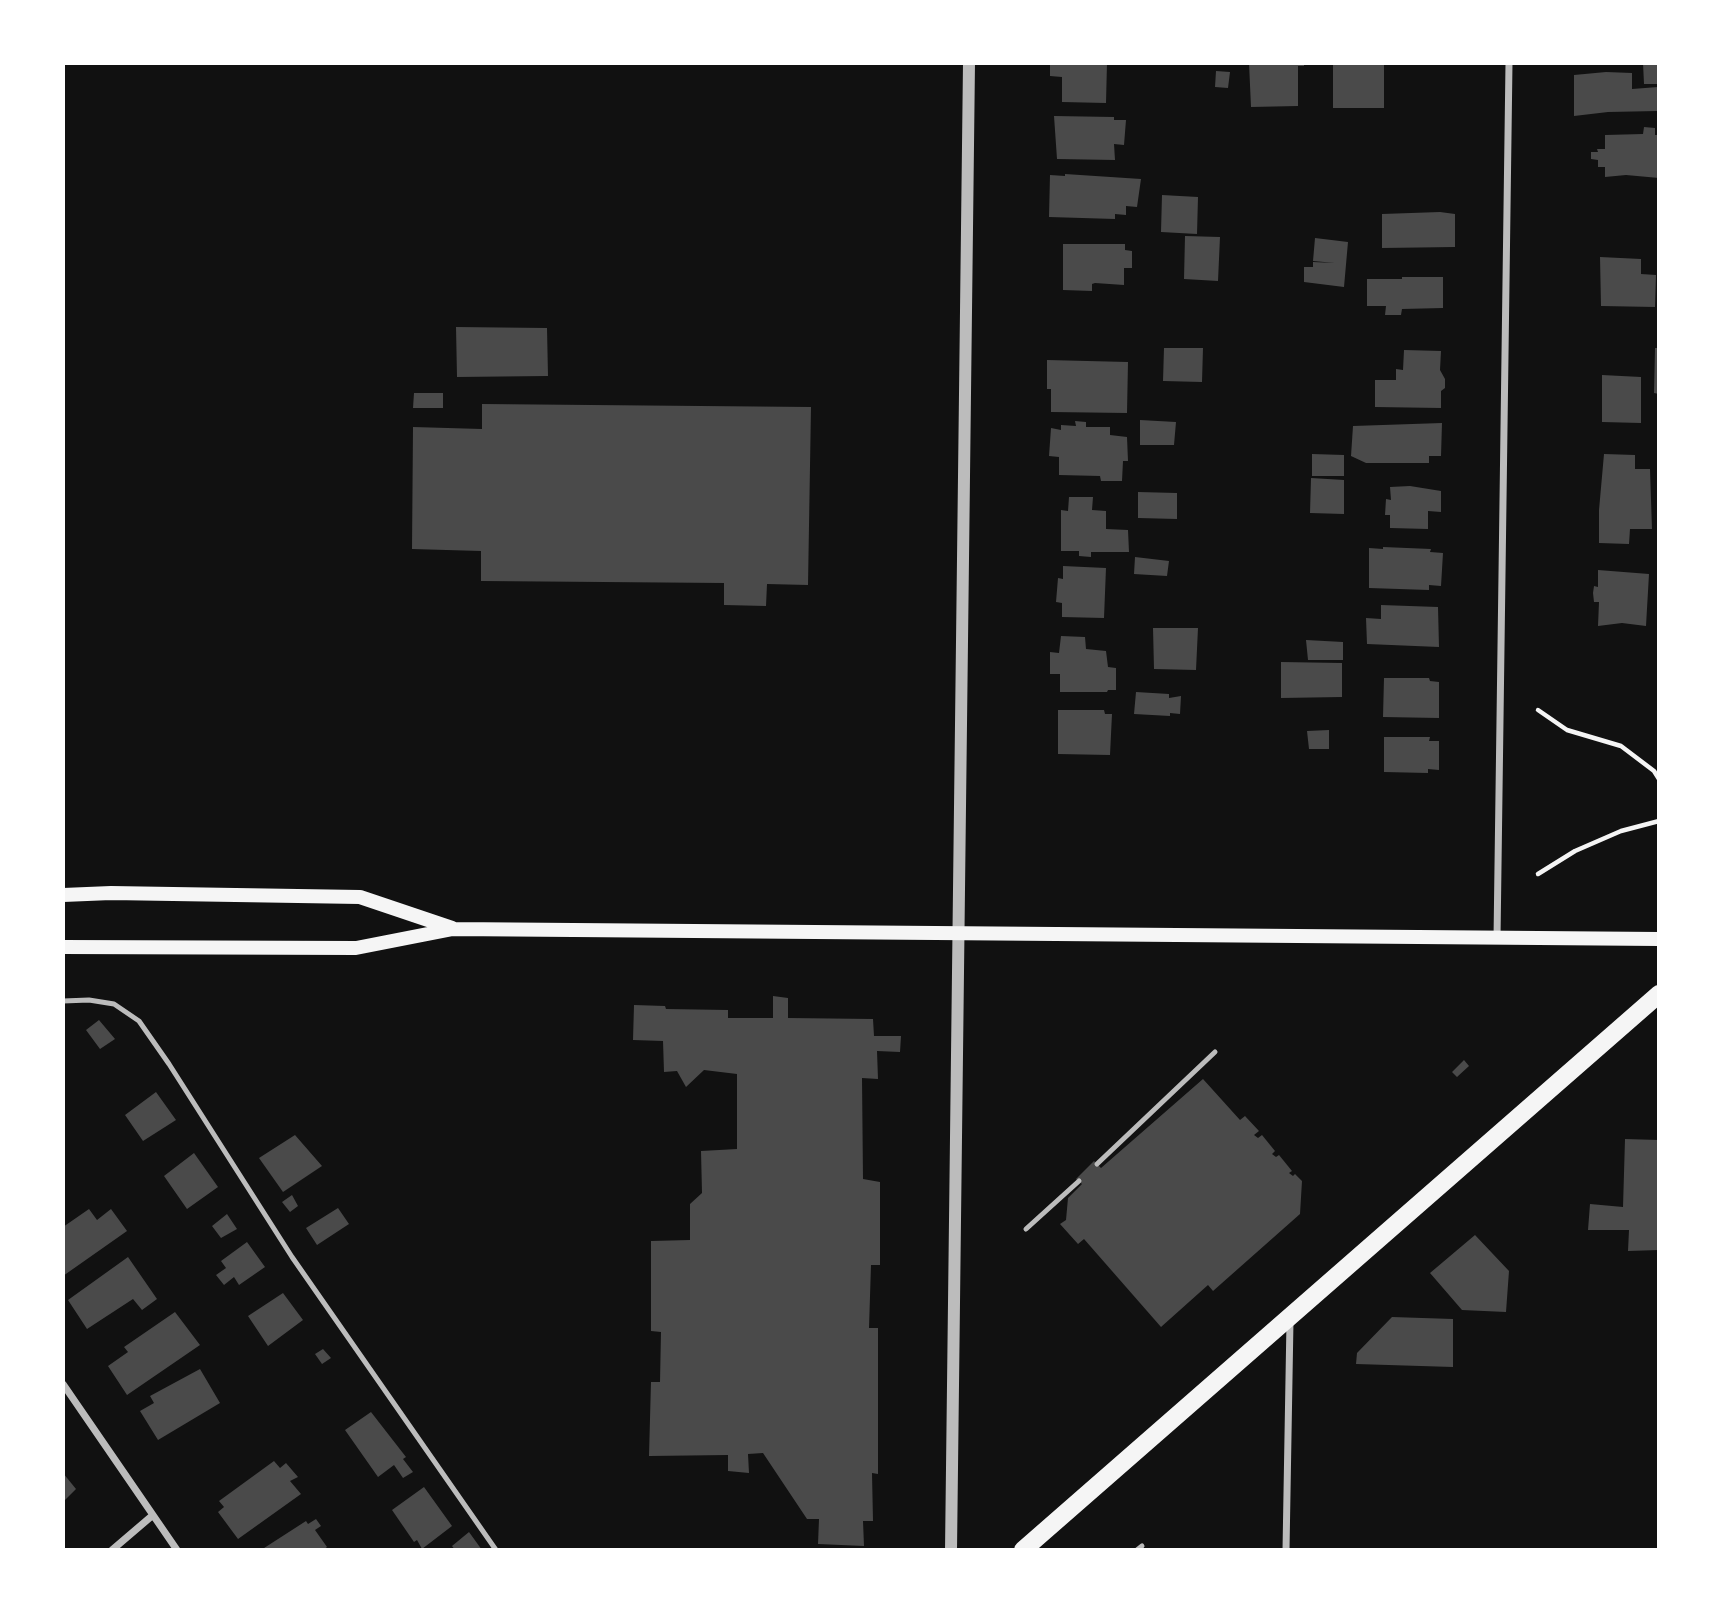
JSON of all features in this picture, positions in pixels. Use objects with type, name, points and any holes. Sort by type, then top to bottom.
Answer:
[{"type":"main road","points":[[63,895],[111,893],[360,897],[453,929]]},
{"type":"main road","points":[[63,947],[356,948],[453,929],[1659,939]]},
{"type":"main road","points":[[1023,1550],[1659,994]]},
{"type":"street","points":[[951,1550],[969,63]]},
{"type":"street","points":[[1497,938],[1509,63]]},
{"type":"street","points":[[1286,1550],[1290,1317]]},
{"type":"street","points":[[63,1384],[177,1550]]},
{"type":"street","points":[[112,1550],[153,1515]]},
{"type":"lane","points":[[63,1001],[89,1000],[114,1004],[139,1021],[292,1257],[496,1550]]},
{"type":"lane","points":[[1097,1164],[1215,1052]]},
{"type":"lane","points":[[1026,1229],[1079,1181]]},
{"type":"path","points":[[1538,710],[1567,730],[1621,746],[1654,771],[1659,779]]},
{"type":"path","points":[[1538,874],[1575,851],[1621,831],[1659,821]]},
{"type":"building","points":[[1050,63],[1107,63],[1106,103],[1062,102],[1062,77],[1050,76]]},
{"type":"building","points":[[1249,63],[1304,63],[1304,66],[1298,66],[1298,106],[1251,107]]},
{"type":"building","points":[[1333,63],[1384,63],[1384,108],[1333,108]]},
{"type":"building","points":[[1643,63],[1659,63],[1659,84],[1644,84]]},
{"type":"building","points":[[1216,71],[1230,72],[1228,88],[1215,87]]},
{"type":"building","points":[[1632,73],[1632,89],[1658,87],[1658,111],[1574,116],[1574,75]]},
{"type":"building","points":[[1054,116],[1114,117],[1114,120],[1126,120],[1124,145],[1114,144],[1115,160],[1057,159]]},
{"type":"building","points":[[1644,127],[1655,128],[1655,135],[1659,135],[1659,178],[1626,175],[1605,177],[1605,167],[1598,167],[1598,160],[1591,159],[1591,152],[1605,149],[1605,135],[1643,134]]},
{"type":"building","points":[[1050,175],[1141,179],[1137,207],[1126,206],[1126,215],[1115,214],[1115,219],[1049,217]]},
{"type":"building","points":[[1162,195],[1198,197],[1197,234],[1161,232]]},
{"type":"building","points":[[1382,214],[1455,214],[1455,247],[1382,248]]},
{"type":"building","points":[[1185,236],[1220,237],[1218,281],[1184,279]]},
{"type":"building","points":[[1315,238],[1348,242],[1344,287],[1304,282],[1304,267],[1313,267],[1313,262],[1335,263],[1313,261]]},
{"type":"building","points":[[1063,244],[1125,244],[1125,250],[1132,251],[1132,268],[1124,268],[1124,285],[1095,283],[1092,284],[1092,291],[1063,290]]},
{"type":"building","points":[[1600,257],[1641,259],[1641,274],[1656,275],[1655,307],[1601,306]]},
{"type":"building","points":[[1443,277],[1443,308],[1402,309],[1401,315],[1385,315],[1386,306],[1367,306],[1367,279]]},
{"type":"building","points":[[456,327],[547,328],[548,376],[457,377]]},
{"type":"building","points":[[1164,348],[1203,348],[1202,382],[1163,381]]},
{"type":"building","points":[[1655,348],[1659,348],[1659,394],[1654,393]]},
{"type":"building","points":[[1404,350],[1441,351],[1440,370],[1445,379],[1445,388],[1441,391],[1441,408],[1375,407],[1375,380],[1396,380],[1396,369],[1403,370]]},
{"type":"building","points":[[1047,360],[1128,362],[1127,413],[1051,412],[1051,389],[1047,389]]},
{"type":"building","points":[[1602,375],[1641,377],[1641,423],[1602,422]]},
{"type":"building","points":[[414,393],[443,393],[443,408],[413,408]]},
{"type":"building","points":[[482,404],[811,407],[808,585],[767,584],[766,606],[724,605],[724,583],[481,581],[481,551],[412,549],[413,427],[482,429]]},
{"type":"building","points":[[1140,420],[1176,422],[1174,445],[1140,445]]},
{"type":"building","points":[[1075,421],[1086,422],[1086,427],[1110,427],[1110,435],[1127,437],[1128,461],[1123,461],[1122,481],[1101,481],[1100,476],[1059,475],[1059,457],[1049,456],[1051,428],[1061,430],[1061,425],[1076,426]]},
{"type":"building","points":[[1442,423],[1441,456],[1429,456],[1429,463],[1366,463],[1351,456],[1353,426]]},
{"type":"building","points":[[1312,454],[1344,455],[1344,476],[1312,476]]},
{"type":"building","points":[[1604,454],[1635,455],[1635,469],[1650,469],[1652,529],[1630,529],[1629,544],[1599,543]]},
{"type":"building","points":[[1311,478],[1344,480],[1344,514],[1310,513]]},
{"type":"building","points":[[1410,486],[1441,491],[1441,512],[1428,511],[1428,529],[1390,528],[1390,515],[1385,515],[1386,499],[1391,500],[1390,487]]},
{"type":"building","points":[[1138,492],[1177,493],[1177,519],[1138,518]]},
{"type":"building","points":[[1069,497],[1093,497],[1092,510],[1106,511],[1106,529],[1128,530],[1129,552],[1091,552],[1091,557],[1079,556],[1079,551],[1061,551],[1061,510],[1068,511]]},
{"type":"building","points":[[1369,548],[1431,549],[1430,552],[1443,553],[1441,586],[1429,585],[1429,590],[1369,588]]},
{"type":"building","points":[[1135,557],[1169,561],[1167,576],[1134,574]]},
{"type":"building","points":[[1063,566],[1106,568],[1104,618],[1062,617],[1062,603],[1056,602],[1058,578],[1063,579]]},
{"type":"building","points":[[1598,570],[1649,574],[1646,626],[1622,623],[1598,626],[1599,602],[1594,602],[1593,593],[1594,586],[1598,587]]},
{"type":"building","points":[[1381,605],[1438,607],[1439,647],[1367,644],[1366,618],[1381,619]]},
{"type":"building","points":[[1153,628],[1198,628],[1196,670],[1154,669]]},
{"type":"building","points":[[1061,636],[1085,637],[1086,649],[1106,651],[1108,667],[1116,668],[1116,690],[1060,692],[1060,674],[1050,674],[1050,652],[1059,653]]},
{"type":"building","points":[[1306,640],[1343,642],[1343,660],[1308,660]]},
{"type":"building","points":[[1281,662],[1342,663],[1342,697],[1281,698]]},
{"type":"building","points":[[1384,678],[1429,678],[1430,681],[1439,682],[1439,718],[1383,717]]},
{"type":"building","points":[[1136,692],[1169,694],[1169,698],[1181,696],[1180,714],[1134,714]]},
{"type":"building","points":[[1058,710],[1104,710],[1105,714],[1112,714],[1110,755],[1058,754]]},
{"type":"building","points":[[1329,730],[1329,749],[1309,749],[1307,731]]},
{"type":"building","points":[[1384,737],[1430,737],[1429,741],[1439,741],[1439,770],[1428,769],[1428,773],[1384,772]]},
{"type":"building","points":[[773,996],[788,998],[788,1018],[873,1019],[874,1036],[901,1036],[900,1052],[877,1051],[878,1079],[862,1078],[863,1179],[880,1182],[880,1265],[871,1265],[869,1328],[878,1328],[878,1474],[872,1473],[873,1521],[863,1521],[864,1546],[818,1544],[819,1519],[807,1519],[763,1453],[748,1454],[749,1473],[728,1471],[728,1455],[649,1456],[651,1382],[660,1382],[661,1332],[651,1331],[651,1241],[690,1240],[690,1204],[702,1193],[701,1151],[737,1149],[737,1074],[704,1070],[686,1087],[677,1071],[664,1072],[663,1041],[633,1040],[634,1005],[665,1006],[666,1009],[728,1010],[728,1018],[773,1018]]},
{"type":"building","points":[[99,1020],[115,1039],[100,1049],[86,1030]]},
{"type":"building","points":[[1464,1060],[1469,1066],[1457,1077],[1452,1072]]},
{"type":"building","points":[[1203,1079],[1240,1120],[1245,1116],[1259,1131],[1254,1135],[1258,1138],[1262,1135],[1275,1151],[1272,1154],[1276,1157],[1279,1155],[1292,1171],[1289,1173],[1293,1176],[1295,1174],[1302,1181],[1300,1214],[1213,1291],[1208,1285],[1161,1327],[1084,1239],[1078,1244],[1060,1224],[1066,1220],[1068,1198],[1082,1184],[1076,1179],[1094,1161],[1101,1168]]},
{"type":"building","points":[[156,1092],[176,1120],[143,1141],[125,1115]]},
{"type":"building","points":[[295,1135],[322,1166],[283,1192],[259,1158]]},
{"type":"building","points":[[1625,1139],[1659,1140],[1659,1250],[1628,1251],[1629,1230],[1588,1230],[1590,1204],[1623,1207]]},
{"type":"building","points":[[194,1153],[218,1187],[187,1209],[164,1176]]},
{"type":"building","points":[[292,1195],[298,1206],[290,1212],[282,1202]]},
{"type":"building","points":[[338,1208],[349,1224],[317,1245],[306,1228]]},
{"type":"building","points":[[89,1209],[97,1220],[111,1209],[127,1231],[63,1276],[63,1227]]},
{"type":"building","points":[[227,1214],[237,1229],[221,1238],[212,1226]]},
{"type":"building","points":[[1475,1235],[1509,1271],[1506,1312],[1462,1310],[1430,1273]]},
{"type":"building","points":[[247,1242],[265,1267],[239,1285],[234,1277],[224,1285],[216,1275],[226,1268],[221,1261]]},
{"type":"building","points":[[128,1257],[157,1299],[142,1310],[133,1299],[87,1329],[68,1300]]},
{"type":"building","points":[[283,1293],[303,1320],[268,1346],[248,1316]]},
{"type":"building","points":[[175,1312],[200,1345],[127,1395],[108,1366],[128,1352],[124,1347]]},
{"type":"building","points":[[1392,1317],[1453,1319],[1453,1367],[1356,1364],[1357,1353]]},
{"type":"building","points":[[323,1349],[331,1358],[322,1364],[315,1354]]},
{"type":"building","points":[[200,1369],[220,1403],[158,1440],[140,1411],[154,1403],[150,1396]]},
{"type":"building","points":[[371,1412],[406,1457],[403,1459],[413,1472],[403,1478],[394,1465],[378,1477],[345,1430]]},
{"type":"building","points":[[274,1461],[280,1468],[286,1463],[298,1477],[290,1481],[301,1494],[238,1539],[218,1512],[224,1507],[219,1501]]},
{"type":"building","points":[[63,1473],[76,1489],[63,1502]]},
{"type":"building","points":[[424,1487],[452,1526],[422,1549],[392,1510]]},
{"type":"building","points":[[316,1519],[321,1526],[315,1530],[327,1547],[323,1550],[261,1550],[306,1521],[308,1524]]},
{"type":"building","points":[[469,1532],[482,1550],[455,1550],[452,1546]]}]
